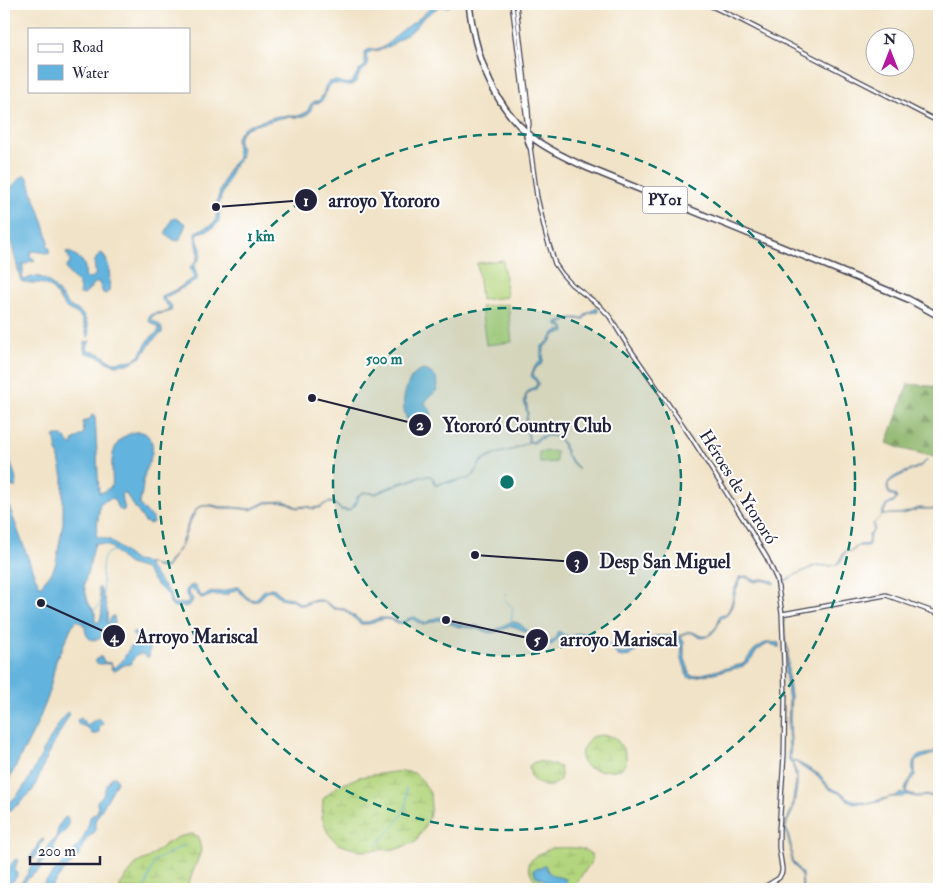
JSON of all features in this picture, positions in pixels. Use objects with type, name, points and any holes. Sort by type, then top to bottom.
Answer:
[{"type":"highway","name":"PY01","points":[[469,4],[479,57],[485,72],[504,106],[514,119],[538,141],[563,157],[588,168],[908,299],[939,316]]},
{"type":"highway","points":[[527,130],[530,148]]},
{"type":"highway","points":[[530,148],[533,143],[538,141]]},
{"type":"main road","points":[[514,4],[528,123],[527,130]]},
{"type":"main road","points":[[707,4],[939,122]]},
{"type":"main road","name":"Héroes de Ytororó","points":[[532,137],[530,148],[541,215],[556,264],[571,284],[600,306],[610,317],[691,437],[766,558],[777,580],[782,614],[785,724],[779,830],[782,872],[779,878],[761,889]]},
{"type":"main road","points":[[782,614],[886,595],[939,614]]},
{"type":"green space","points":[[503,260],[507,297],[481,300],[477,263]]},
{"type":"green space","points":[[508,304],[512,342],[486,345],[481,307]]},
{"type":"green space","points":[[908,384],[939,387],[939,458],[902,449],[887,443]]},
{"type":"green space","points":[[556,451],[556,462],[540,463],[539,452]]},
{"type":"green space","points":[[601,735],[614,737],[623,748],[626,758],[621,769],[608,771],[594,769],[584,764],[581,758],[585,745],[591,737]]},
{"type":"green space","points":[[534,762],[543,762],[560,767],[560,780],[552,786],[545,786],[535,782],[531,777],[529,766]]},
{"type":"green space","points":[[401,771],[414,773],[422,780],[430,793],[431,807],[429,818],[416,842],[397,849],[360,851],[338,844],[328,833],[322,817],[323,799],[336,787],[359,777]]},
{"type":"green space","points":[[192,834],[197,836],[201,851],[185,889],[120,889],[120,885],[137,863],[148,858],[178,837]]},
{"type":"green space","points":[[552,848],[578,848],[592,855],[592,861],[570,889],[548,889],[537,882],[532,876],[528,863],[539,854]]},
{"type":"water","points":[[434,4],[453,4],[448,7],[440,6],[423,18],[415,28],[390,46],[381,50],[371,51],[366,56],[368,66],[353,84],[347,86],[330,85],[322,100],[313,104],[311,110],[305,116],[279,118],[250,127],[242,132],[239,140],[241,156],[232,168],[219,203],[218,222],[210,229],[199,232],[198,235],[201,252],[200,258],[194,266],[197,280],[164,298],[172,306],[171,311],[151,317],[161,327],[162,333],[153,340],[141,357],[128,364],[115,365],[98,356],[86,353],[84,349],[85,342],[90,341],[87,350],[101,354],[110,361],[132,360],[139,356],[150,338],[158,332],[159,328],[149,321],[149,316],[169,310],[169,307],[162,300],[162,296],[194,278],[190,267],[198,258],[195,233],[211,225],[216,219],[216,205],[228,171],[238,158],[236,138],[243,128],[278,116],[298,116],[307,112],[314,101],[322,97],[327,84],[333,81],[352,82],[359,70],[365,66],[364,54],[366,51],[380,49],[385,46]]},
{"type":"water","points":[[23,176],[28,178],[43,221],[49,242],[47,244],[50,249],[49,254],[31,251],[30,256],[35,260],[34,262],[30,261],[27,264],[23,264],[22,278],[25,280],[38,277],[49,282],[68,304],[84,316],[89,336],[87,337],[81,318],[78,314],[65,307],[51,288],[41,284],[21,281],[4,222],[4,197]]},
{"type":"water","points":[[176,218],[186,224],[179,241],[165,234],[172,219]]},
{"type":"water","points":[[67,251],[81,260],[85,266],[85,275],[89,279],[95,275],[94,264],[96,259],[100,253],[103,254],[106,258],[110,282],[109,291],[106,294],[103,293],[97,282],[85,294],[80,294],[79,285],[66,268],[70,263]]},
{"type":"water","points":[[597,308],[598,312],[589,313],[583,320],[572,319],[560,324],[564,327],[565,332],[556,334],[544,347],[543,363],[536,368],[533,374],[538,385],[526,397],[528,414],[525,427],[529,434],[529,441],[533,442],[539,437],[548,434],[557,437],[564,443],[567,455],[579,469],[568,458],[562,443],[556,437],[548,436],[534,443],[528,442],[528,436],[524,427],[527,414],[524,400],[527,392],[536,386],[537,383],[531,376],[535,366],[541,361],[542,346],[549,341],[555,332],[564,330],[562,327],[557,326],[557,323],[571,318],[583,318],[587,313]]},
{"type":"water","points":[[423,370],[430,372],[435,377],[438,387],[425,403],[432,416],[431,419],[424,426],[417,427],[410,423],[405,415],[404,399],[410,380],[414,375]]},
{"type":"water","points":[[92,415],[95,415],[99,493],[112,486],[113,453],[118,443],[126,435],[134,432],[144,433],[150,438],[152,453],[144,476],[140,504],[153,518],[153,522],[150,524],[145,522],[125,493],[123,493],[121,495],[125,509],[122,511],[117,507],[112,498],[100,503],[96,536],[110,540],[135,561],[150,563],[156,566],[165,567],[180,547],[188,523],[198,507],[202,506],[212,505],[251,509],[265,502],[285,501],[297,507],[306,506],[313,508],[330,502],[334,503],[341,509],[349,510],[354,505],[358,496],[363,492],[375,493],[419,476],[429,476],[420,477],[376,494],[361,494],[356,505],[348,511],[341,510],[330,503],[314,509],[306,507],[297,508],[282,502],[266,503],[251,510],[203,506],[198,508],[195,513],[181,547],[167,567],[164,568],[156,567],[151,564],[147,565],[172,596],[171,602],[173,604],[188,603],[186,591],[193,585],[202,596],[238,587],[247,597],[254,600],[263,591],[271,588],[275,589],[283,597],[293,598],[300,604],[312,600],[321,600],[335,608],[345,609],[362,622],[387,618],[403,622],[415,617],[425,623],[440,617],[462,625],[477,626],[492,631],[513,622],[518,623],[540,642],[552,641],[559,631],[568,636],[582,633],[605,640],[616,652],[622,654],[630,652],[654,636],[678,636],[687,632],[693,632],[701,636],[708,636],[701,638],[691,633],[686,633],[680,636],[684,642],[684,656],[689,674],[693,676],[743,664],[754,650],[769,642],[779,643],[779,648],[768,644],[756,651],[753,657],[742,667],[691,678],[686,674],[681,657],[682,646],[679,639],[676,638],[652,639],[630,656],[622,657],[618,656],[606,643],[584,636],[568,638],[560,635],[551,645],[542,645],[524,631],[512,626],[490,633],[475,628],[459,627],[438,620],[423,625],[412,619],[401,624],[385,619],[361,624],[344,610],[334,609],[324,602],[319,601],[299,605],[292,600],[282,599],[271,590],[261,598],[251,601],[237,589],[226,595],[212,595],[202,599],[192,589],[188,592],[193,599],[191,604],[185,607],[175,607],[170,603],[168,595],[155,583],[145,569],[129,564],[107,545],[95,543],[84,585],[88,602],[95,613],[95,622],[99,622],[102,609],[99,587],[106,605],[107,623],[114,616],[115,623],[107,633],[96,640],[92,640],[87,636],[85,626],[77,620],[72,626],[56,661],[48,697],[36,727],[4,789],[4,493],[40,586],[52,572],[56,563],[63,523],[63,477],[54,436],[63,436],[72,446],[74,440],[84,432],[83,422],[90,419]]},
{"type":"water","points":[[4,428],[16,479],[16,487],[4,486],[4,482],[9,478],[9,471],[4,462]]},
{"type":"water","points":[[528,442],[515,449],[497,454],[481,462],[472,477],[481,461],[491,455],[514,449]]},
{"type":"water","points":[[927,459],[924,464],[890,482],[888,486],[890,493],[896,495],[897,498],[894,503],[886,509],[883,515],[886,515],[881,516],[885,506],[896,499],[889,494],[887,487],[889,481],[900,474],[916,468]]},
{"type":"water","points":[[919,508],[939,509],[919,509],[904,514],[894,514]]},
{"type":"water","points":[[874,523],[874,530],[870,535],[869,545],[858,546],[853,551],[845,552],[838,565],[830,566],[837,564],[845,551],[851,551],[859,545],[868,544],[869,534],[873,531]]},
{"type":"water","points":[[816,565],[830,566],[816,566],[797,574]]},
{"type":"water","points":[[747,576],[754,580],[763,579],[774,581],[774,584],[763,580],[755,582],[745,577],[741,578],[732,606],[727,615],[720,619],[718,626],[708,636],[717,626],[720,615],[726,614],[729,609],[739,577]]},
{"type":"water","points":[[784,619],[785,641],[788,650],[784,642]]},
{"type":"water","points":[[133,632],[137,633],[140,638],[149,640],[149,657],[138,654],[131,664],[124,665],[114,671],[111,669],[112,665],[113,668],[118,665],[130,647],[137,641],[132,634]]},
{"type":"water","points":[[788,650],[788,675],[791,696],[790,755],[791,760],[796,762],[792,762],[797,774],[797,786],[793,810],[786,828],[791,845],[792,860],[802,874],[803,889],[801,875],[791,861],[791,849],[785,829],[786,823],[792,808],[796,780],[788,755],[789,701],[785,672]]},
{"type":"water","points":[[100,656],[104,662],[111,663],[112,665],[97,663],[95,660]]},
{"type":"water","points":[[67,712],[70,714],[48,755],[33,790],[4,815],[4,807],[17,795],[27,781]]},
{"type":"water","points":[[81,718],[87,725],[98,718],[102,721],[103,724],[99,728],[99,732],[92,734],[89,729],[78,724],[77,720]]},
{"type":"water","points":[[939,735],[938,750],[915,762],[915,775],[907,787],[906,793],[917,796],[933,795],[939,798],[934,796],[916,797],[906,795],[890,797],[901,793],[904,794],[907,785],[912,776],[915,759],[934,752]]},
{"type":"water","points":[[796,762],[820,775],[829,787],[853,800],[867,803],[890,797],[869,804],[854,803],[847,800],[843,795],[829,789],[817,775]]},
{"type":"water","points":[[112,777],[116,777],[117,781],[95,821],[93,834],[84,843],[78,857],[61,874],[50,889],[39,889],[81,842],[87,830],[90,817],[98,811],[97,801],[103,795]]},
{"type":"water","points":[[65,817],[68,818],[68,826],[54,843],[54,854],[41,864],[40,869],[26,880],[21,889],[13,889],[27,875],[32,865],[38,865],[39,861],[43,859],[44,853],[40,854],[37,853],[34,859],[29,860],[42,839],[44,839],[39,853],[47,850],[49,844],[56,837],[59,825]]},
{"type":"water","points":[[17,858],[16,878],[4,889],[8,872]]},
{"type":"water","points":[[543,865],[551,874],[566,879],[562,886],[557,888],[536,876],[533,870],[542,868]]},
{"type":"waterway","points":[[103,595],[103,561],[105,555],[116,551]]},
{"type":"waterway","points":[[781,582],[785,581]]},
{"type":"waterway","points":[[505,600],[513,608],[511,623]]},
{"type":"waterway","points":[[92,611],[101,602]]},
{"type":"waterway","points":[[376,846],[404,812],[407,797],[406,788]]},
{"type":"waterway","points":[[145,889],[154,861],[185,845]]},
{"type":"place","name":"arroyo Ytororo","points":[[216,207]]},
{"type":"place","name":"Ytororó Country Club","points":[[312,398]]},
{"type":"place","name":"Desp San Miguel","points":[[475,555]]},
{"type":"place","name":"Arroyo Mariscal","points":[[41,603]]},
{"type":"place","name":"arroyo Mariscal","points":[[446,620]]}]
